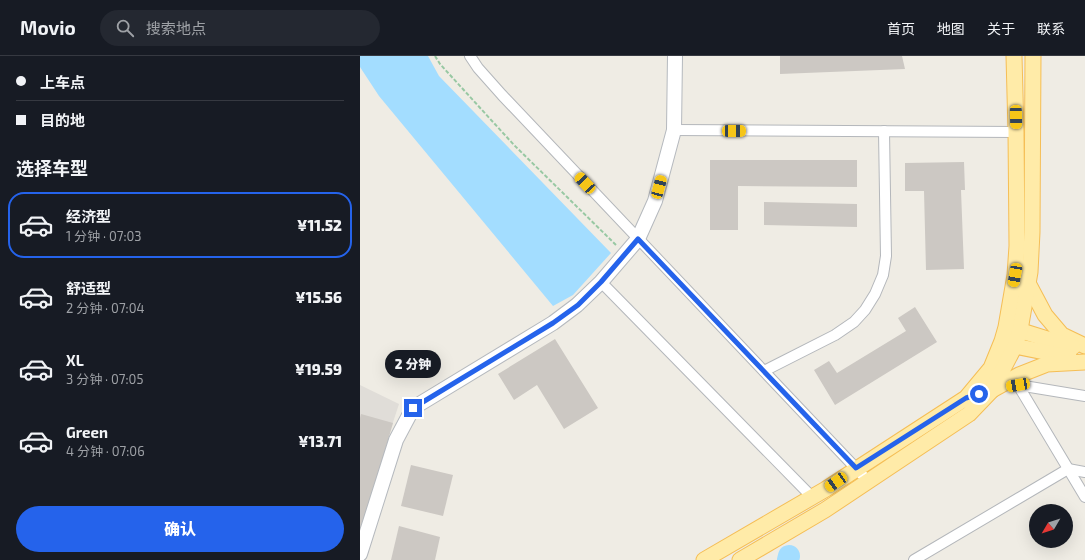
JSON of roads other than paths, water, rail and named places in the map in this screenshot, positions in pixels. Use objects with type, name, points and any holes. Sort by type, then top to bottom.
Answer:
[{"type":"main road","points":[[704,560],[812,497],[966,398],[990,368],[1011,336],[1016,268],[1016,132],[1014,56]]},
{"type":"main road","points":[[992,390],[1028,283],[1032,232],[1033,56]]},
{"type":"main road","points":[[1028,283],[1045,315],[1062,335],[1085,346]]},
{"type":"main road","points":[[1011,336],[1085,351]]},
{"type":"main road","points":[[1011,336],[1085,361]]},
{"type":"main road","points":[[740,560],[825,510],[969,414],[992,390],[1019,375],[1047,364],[1085,361]]},
{"type":"street","points":[[470,56],[478,68],[502,95],[868,481]]},
{"type":"street","points":[[360,554],[396,440],[413,408],[553,323],[578,305],[601,282],[638,239],[655,201],[674,130],[675,56]]},
{"type":"street","points":[[674,130],[1016,132]]},
{"type":"street","points":[[764,371],[835,335],[854,322],[865,310],[875,294],[883,275],[886,256],[884,131]]},
{"type":"street","points":[[601,282],[812,497]]},
{"type":"street","points":[[1018,385],[1085,497]]},
{"type":"street","points":[[966,398],[992,390],[1018,385],[1085,396]]},
{"type":"street","points":[[914,560],[1068,469],[1085,472]]},
{"type":"water","points":[[360,56],[428,56],[439,76],[611,253],[573,295],[553,306],[379,96],[360,67]]},
{"type":"waterway","points":[[788,560],[789,556]]}]
